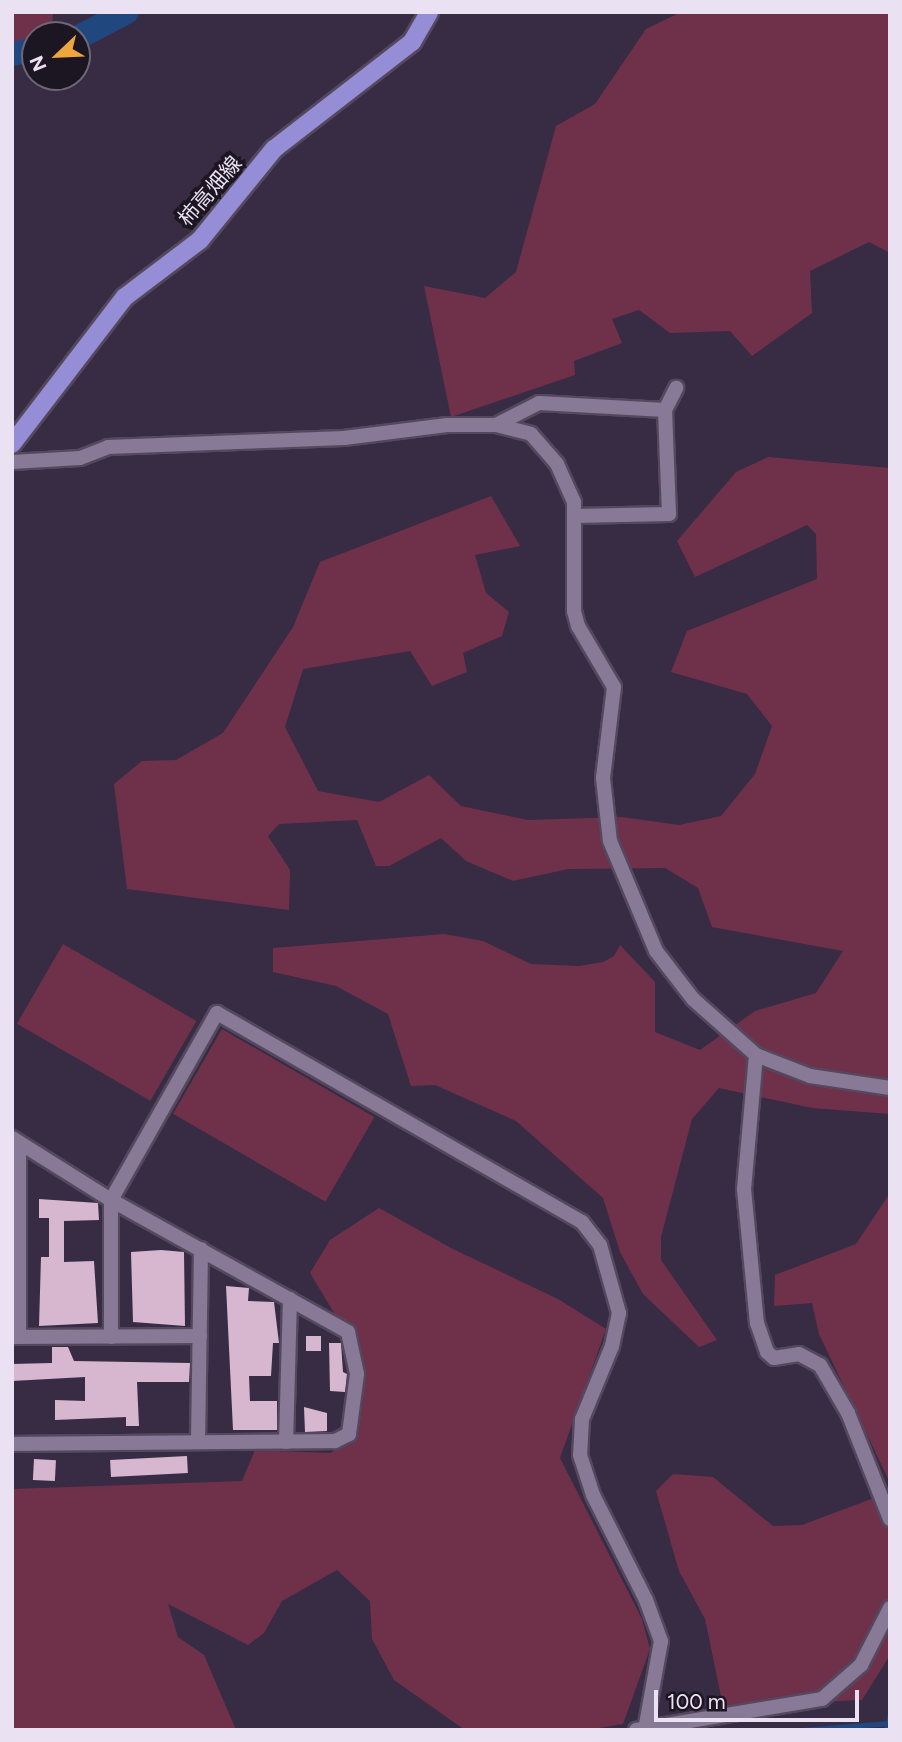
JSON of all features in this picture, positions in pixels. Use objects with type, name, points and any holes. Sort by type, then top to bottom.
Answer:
[{"type":"main road","name":"柿高畑線","points":[[12,444],[125,297],[200,240],[274,149],[412,42],[429,12]]},
{"type":"street","points":[[575,516],[668,514],[664,410],[676,388]]},
{"type":"street","points":[[496,425],[539,403],[664,410]]},
{"type":"street","points":[[12,462],[80,458],[108,447],[344,438],[447,425],[496,425],[531,434],[543,446],[571,487],[575,516],[574,611],[578,626],[614,687],[603,778],[610,841],[656,951],[700,1006],[756,1055],[810,1076],[890,1088]]},
{"type":"street","points":[[111,1336],[111,1200],[217,1013],[571,1214],[593,1231],[609,1270],[619,1313],[612,1346],[582,1419],[580,1455],[593,1495],[646,1600],[661,1641],[642,1729],[822,1699],[861,1665],[890,1608]]},
{"type":"street","points":[[756,1055],[744,1189],[757,1323],[767,1352],[774,1357],[799,1354],[820,1365],[848,1413],[890,1518]]},
{"type":"street","points":[[12,1444],[335,1441],[349,1434],[356,1374],[348,1332],[111,1200],[16,1140]]},
{"type":"street","points":[[16,1140],[16,1337],[200,1336]]},
{"type":"street","points":[[198,1441],[201,1249]]},
{"type":"street","points":[[286,1441],[289,1299]]},
{"type":"shaded area","points":[[12,12],[53,12],[53,21],[21,21],[21,41],[12,45]]},
{"type":"shaded area","points":[[681,12],[890,12],[890,253],[869,242],[810,271],[812,313],[752,356],[730,331],[670,333],[639,310],[612,319],[622,343],[574,361],[575,375],[451,417],[424,286],[485,298],[516,272],[556,126],[595,104],[646,29]]},
{"type":"shaded area","points":[[768,457],[890,468],[890,1114],[812,1108],[719,1088],[692,1119],[661,1237],[661,1260],[717,1340],[699,1347],[643,1294],[620,1252],[603,1198],[516,1121],[435,1085],[411,1086],[388,1014],[336,986],[273,972],[273,948],[444,934],[483,941],[531,964],[579,966],[603,962],[614,956],[620,945],[655,982],[655,1032],[700,1050],[755,1011],[816,993],[843,951],[712,927],[698,888],[665,868],[568,869],[513,881],[466,861],[441,838],[389,866],[376,866],[357,820],[279,824],[268,836],[290,870],[289,910],[127,889],[114,784],[142,761],[176,760],[223,733],[293,627],[320,562],[491,496],[520,546],[475,555],[486,593],[509,612],[502,636],[463,653],[467,672],[432,686],[410,651],[303,669],[285,727],[318,791],[379,802],[429,775],[461,806],[528,820],[622,817],[679,825],[721,816],[755,774],[772,726],[747,694],[671,672],[687,631],[817,579],[816,534],[807,525],[695,577],[677,541],[736,472]]},
{"type":"shaded area","points":[[63,944],[196,1021],[150,1101],[17,1024]]},
{"type":"shaded area","points":[[222,1029],[374,1117],[325,1202],[173,1114]]},
{"type":"shaded area","points":[[890,1193],[890,1483],[819,1334],[812,1303],[774,1306],[775,1275],[856,1244]]},
{"type":"shaded area","points":[[379,1208],[451,1248],[558,1299],[606,1329],[560,1458],[642,1619],[650,1649],[623,1724],[587,1730],[465,1730],[394,1680],[372,1639],[370,1601],[337,1570],[282,1601],[264,1633],[248,1645],[168,1604],[178,1637],[204,1655],[236,1730],[12,1730],[12,1489],[242,1481],[255,1450],[330,1453],[350,1441],[360,1344],[352,1328],[336,1316],[310,1273],[330,1240]]},
{"type":"shaded area","points":[[673,1474],[713,1477],[773,1526],[802,1525],[890,1492],[890,1655],[862,1700],[723,1706],[705,1619],[679,1571],[656,1491]]},
{"type":"building","points":[[39,1199],[98,1203],[99,1220],[64,1221],[64,1262],[94,1261],[98,1323],[39,1326],[41,1257],[49,1257],[49,1218],[39,1218]]},
{"type":"building","points":[[131,1252],[184,1252],[185,1326],[133,1322]]},
{"type":"building","points":[[226,1286],[249,1288],[248,1301],[274,1302],[279,1343],[273,1343],[271,1376],[249,1376],[250,1401],[277,1401],[277,1430],[233,1430]]},
{"type":"building","points":[[306,1336],[321,1336],[321,1351],[306,1351]]},
{"type":"building","points":[[329,1343],[341,1343],[343,1372],[347,1374],[345,1392],[330,1391]]},
{"type":"building","points":[[52,1347],[68,1347],[74,1361],[190,1363],[189,1382],[137,1382],[139,1426],[126,1426],[126,1417],[55,1420],[55,1400],[85,1401],[85,1377],[12,1381],[12,1364],[52,1363]]},
{"type":"building","points":[[304,1407],[327,1413],[327,1431],[305,1432]]},
{"type":"building","points":[[187,1456],[188,1473],[111,1477],[110,1460]]},
{"type":"building","points":[[34,1459],[56,1460],[55,1481],[33,1480]]},
{"type":"waterway","points":[[91,31],[127,12]]},
{"type":"waterway","points":[[12,54],[21,52]]},
{"type":"waterway","points":[[886,1730],[890,1714]]},
{"type":"waterway","points":[[801,1730],[890,1723]]}]
